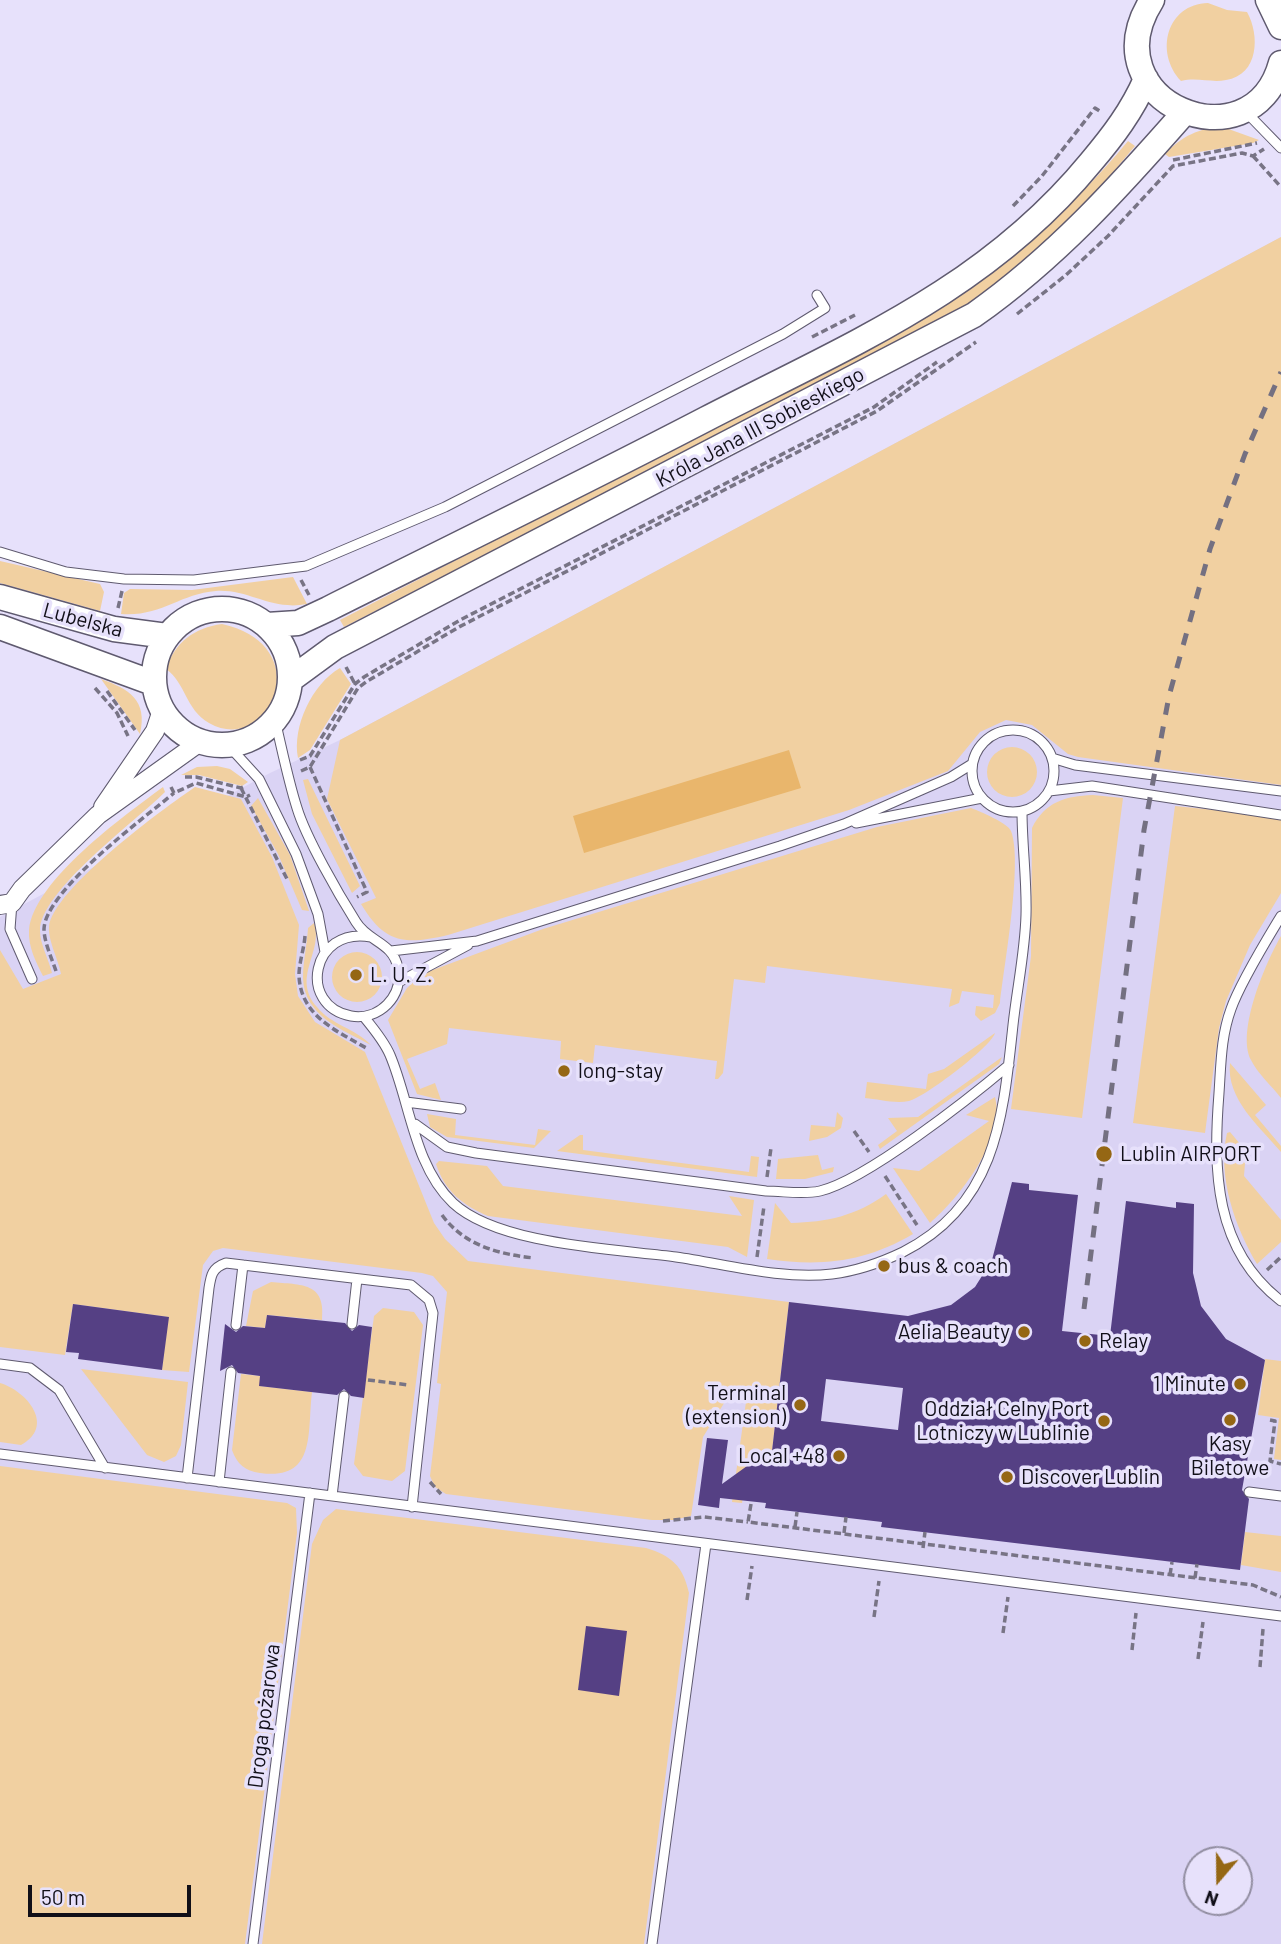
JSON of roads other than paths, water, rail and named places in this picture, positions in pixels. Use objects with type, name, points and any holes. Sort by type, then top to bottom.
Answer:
[{"type":"main road","points":[[1152,0],[1142,18],[1137,38],[1138,59],[1146,79],[1162,99],[1184,113],[1219,117],[1244,109],[1263,95],[1277,78]]},
{"type":"main road","points":[[1268,0],[1281,27]]},
{"type":"main road","name":"Króla Jana III Sobieskiego","points":[[267,625],[298,623],[328,609],[644,451],[918,309],[1004,250],[1078,177],[1122,125],[1146,79]]},
{"type":"main road","name":"Króla Jana III Sobieskiego","points":[[290,680],[335,647],[974,314],[1028,275],[1075,233],[1184,113]]},
{"type":"main road","name":"Lubelska","points":[[0,597],[114,629],[167,636]]},
{"type":"main road","points":[[215,609],[242,612],[267,625],[287,656],[290,680],[286,701],[275,720],[259,734],[228,745],[200,742],[178,730],[162,710],[153,683],[156,658],[167,636],[188,618],[215,609]]},
{"type":"main road","name":"Lubelska","points":[[0,627],[153,683]]},
{"type":"street","points":[[98,815],[155,731],[162,710]]},
{"type":"street","points":[[6,904],[98,815],[200,742]]},
{"type":"lane","points":[[1244,109],[1278,146]]},
{"type":"lane","points":[[0,552],[66,572],[124,579],[194,580],[306,566],[446,507],[783,334],[825,308],[817,295]]},
{"type":"lane","points":[[275,720],[297,810],[344,903],[358,926],[391,951],[397,961],[399,982],[391,1001],[383,1009],[364,1017],[343,1014],[334,1009],[320,992],[317,972],[331,944],[350,935],[371,937]]},
{"type":"lane","points":[[1016,729],[1038,738],[1052,758],[1054,775],[1049,791],[1042,800],[1022,811],[1000,810],[982,798],[973,782],[972,764],[983,742],[992,735],[1016,729]]},
{"type":"lane","points":[[228,745],[259,779],[296,854],[317,914],[325,952]]},
{"type":"lane","points":[[1052,758],[1088,767],[1281,791]]},
{"type":"lane","points":[[391,951],[477,940],[844,824],[951,777],[972,764]]},
{"type":"lane","points":[[1049,791],[1092,786],[1281,815]]},
{"type":"lane","points":[[844,824],[982,798]]},
{"type":"lane","points":[[364,1017],[389,1053],[422,1154],[439,1185],[452,1202],[468,1214],[495,1227],[533,1237],[816,1275],[849,1271],[886,1261],[926,1240],[962,1207],[982,1175],[999,1127],[1026,918],[1022,811]]},
{"type":"lane","points":[[6,904],[10,929],[32,979]]},
{"type":"lane","points":[[1281,916],[1234,999],[1227,1021],[1222,1049],[1215,1152],[1219,1198],[1230,1233],[1244,1264],[1281,1301]]},
{"type":"lane","points":[[399,982],[477,940]]},
{"type":"lane","points":[[414,1123],[447,1147],[477,1153],[766,1191],[806,1193],[823,1190],[876,1163],[1009,1065]]},
{"type":"lane","points":[[406,1102],[461,1109]]},
{"type":"lane","points":[[187,1478],[212,1272],[226,1263],[411,1285],[429,1300],[433,1313],[411,1507]]},
{"type":"lane","points":[[236,1325],[243,1265]]},
{"type":"lane","points":[[352,1324],[357,1279]]},
{"type":"lane","points":[[0,1364],[30,1368],[59,1390],[105,1468]]},
{"type":"lane","points":[[219,1482],[230,1373]]},
{"type":"lane","points":[[332,1496],[344,1395]]},
{"type":"lane","points":[[0,1454],[1281,1616]]},
{"type":"lane","points":[[1250,1492],[1281,1496]]},
{"type":"lane","name":"Droga pożarowa","points":[[253,1944],[310,1493]]},
{"type":"lane","points":[[653,1944],[706,1544]]},
{"type":"railway","points":[[1084,1309],[1144,830],[1169,696],[1210,549],[1245,454],[1281,372]]},
{"type":"place","name":"L. U. Z.","points":[[356,975]]},
{"type":"place","name":"long-stay","points":[[564,1071]]},
{"type":"place","name":"Lublin AIRPORT","points":[[1104,1154]]},
{"type":"place","name":"bus & coach","points":[[884,1266]]},
{"type":"place","name":"Aelia Beauty","points":[[1024,1332]]},
{"type":"place","name":"Relay","points":[[1085,1341]]},
{"type":"place","name":"1 Minute","points":[[1240,1384]]},
{"type":"place","name":"Terminal (extension)","points":[[800,1405]]},
{"type":"place","name":"Kasy Biletowe","points":[[1230,1420]]},
{"type":"place","name":"Oddział Celny Port Lotniczy w Lublinie","points":[[1104,1421]]},
{"type":"place","name":"Local +48","points":[[839,1456]]},
{"type":"place","name":"Discover Lublin","points":[[1007,1477]]}]
